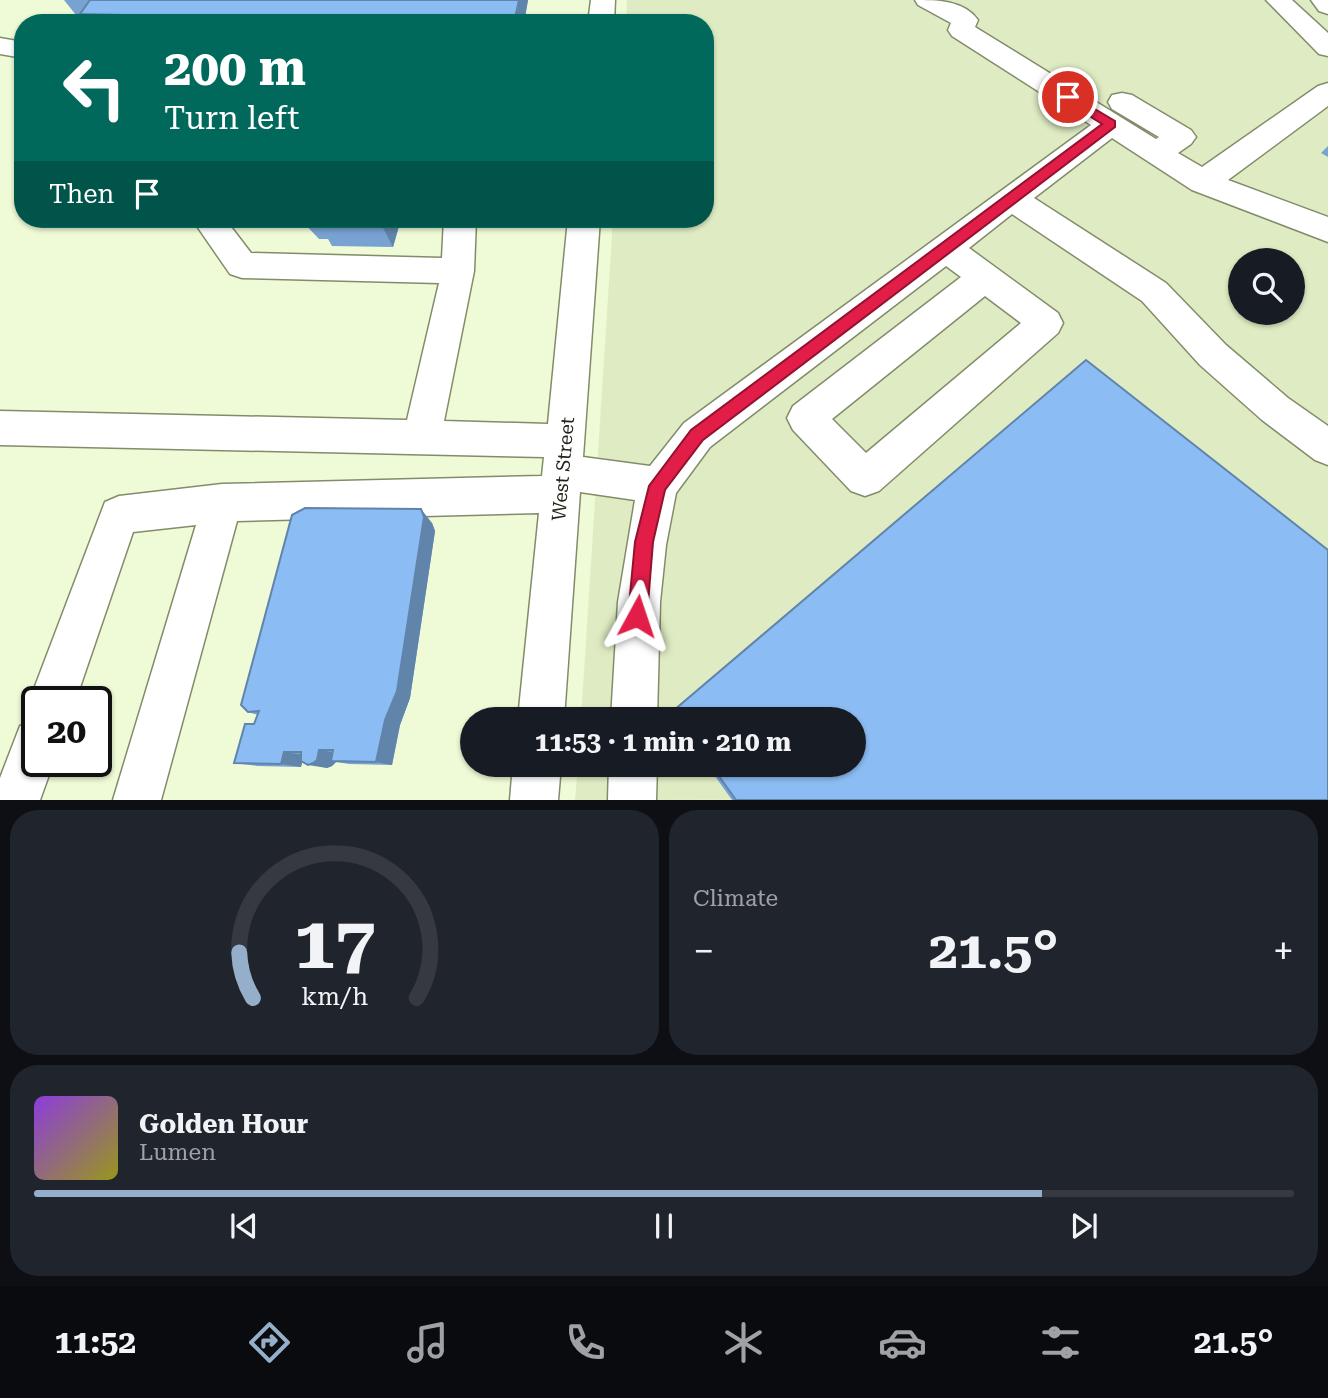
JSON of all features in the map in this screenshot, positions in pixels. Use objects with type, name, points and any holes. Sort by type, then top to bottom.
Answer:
[{"type":"street","points":[[927,0],[965,20],[985,20],[1181,137],[1156,153]]},
{"type":"street","points":[[1278,0],[1328,48]]},
{"type":"street","points":[[1323,0],[1328,5]]},
{"type":"street","points":[[965,20],[961,30],[1203,182],[1328,230]]},
{"type":"street","points":[[1203,182],[1328,92]]},
{"type":"street","points":[[634,707],[635,640],[644,542],[658,486],[697,435],[1111,124]]},
{"type":"street","points":[[1012,199],[1154,292],[1213,355],[1275,409],[1328,447]]},
{"type":"street","points":[[215,228],[242,265],[457,271],[422,438]]},
{"type":"street","name":"West Street","points":[[542,707],[583,228]]},
{"type":"street","points":[[946,248],[985,277],[1046,323],[865,478],[806,418],[985,277]]},
{"type":"street","points":[[0,428],[422,438],[563,470],[658,486]]},
{"type":"street","points":[[58,686],[119,515],[563,470]]},
{"type":"street","points":[[137,800],[222,503]]},
{"type":"street","points":[[16,800],[24,777]]},
{"type":"street","points":[[534,800],[536,777]]},
{"type":"street","points":[[632,800],[633,777]]},
{"type":"lane","points":[[457,271],[459,228]]},
{"type":"shaded area","points":[[627,0],[1328,0],[1328,799],[575,800],[577,777],[866,777],[866,707],[582,707],[612,228],[714,228],[714,14],[626,14]]},
{"type":"building","points":[[90,0],[519,0],[516,14],[80,14]]},
{"type":"building","points":[[1086,360],[1328,550],[1328,800],[736,800],[720,777],[866,777],[866,707],[678,707]]},
{"type":"building","points":[[305,508],[421,509],[424,517],[397,691],[385,720],[376,762],[331,761],[333,750],[319,750],[317,760],[308,765],[301,761],[301,752],[284,752],[281,764],[234,763],[245,724],[254,724],[259,711],[248,712],[241,705],[292,515]]},
{"type":"route","points":[[637,616],[644,542],[658,486],[697,435],[1111,124],[1068,97]]}]
